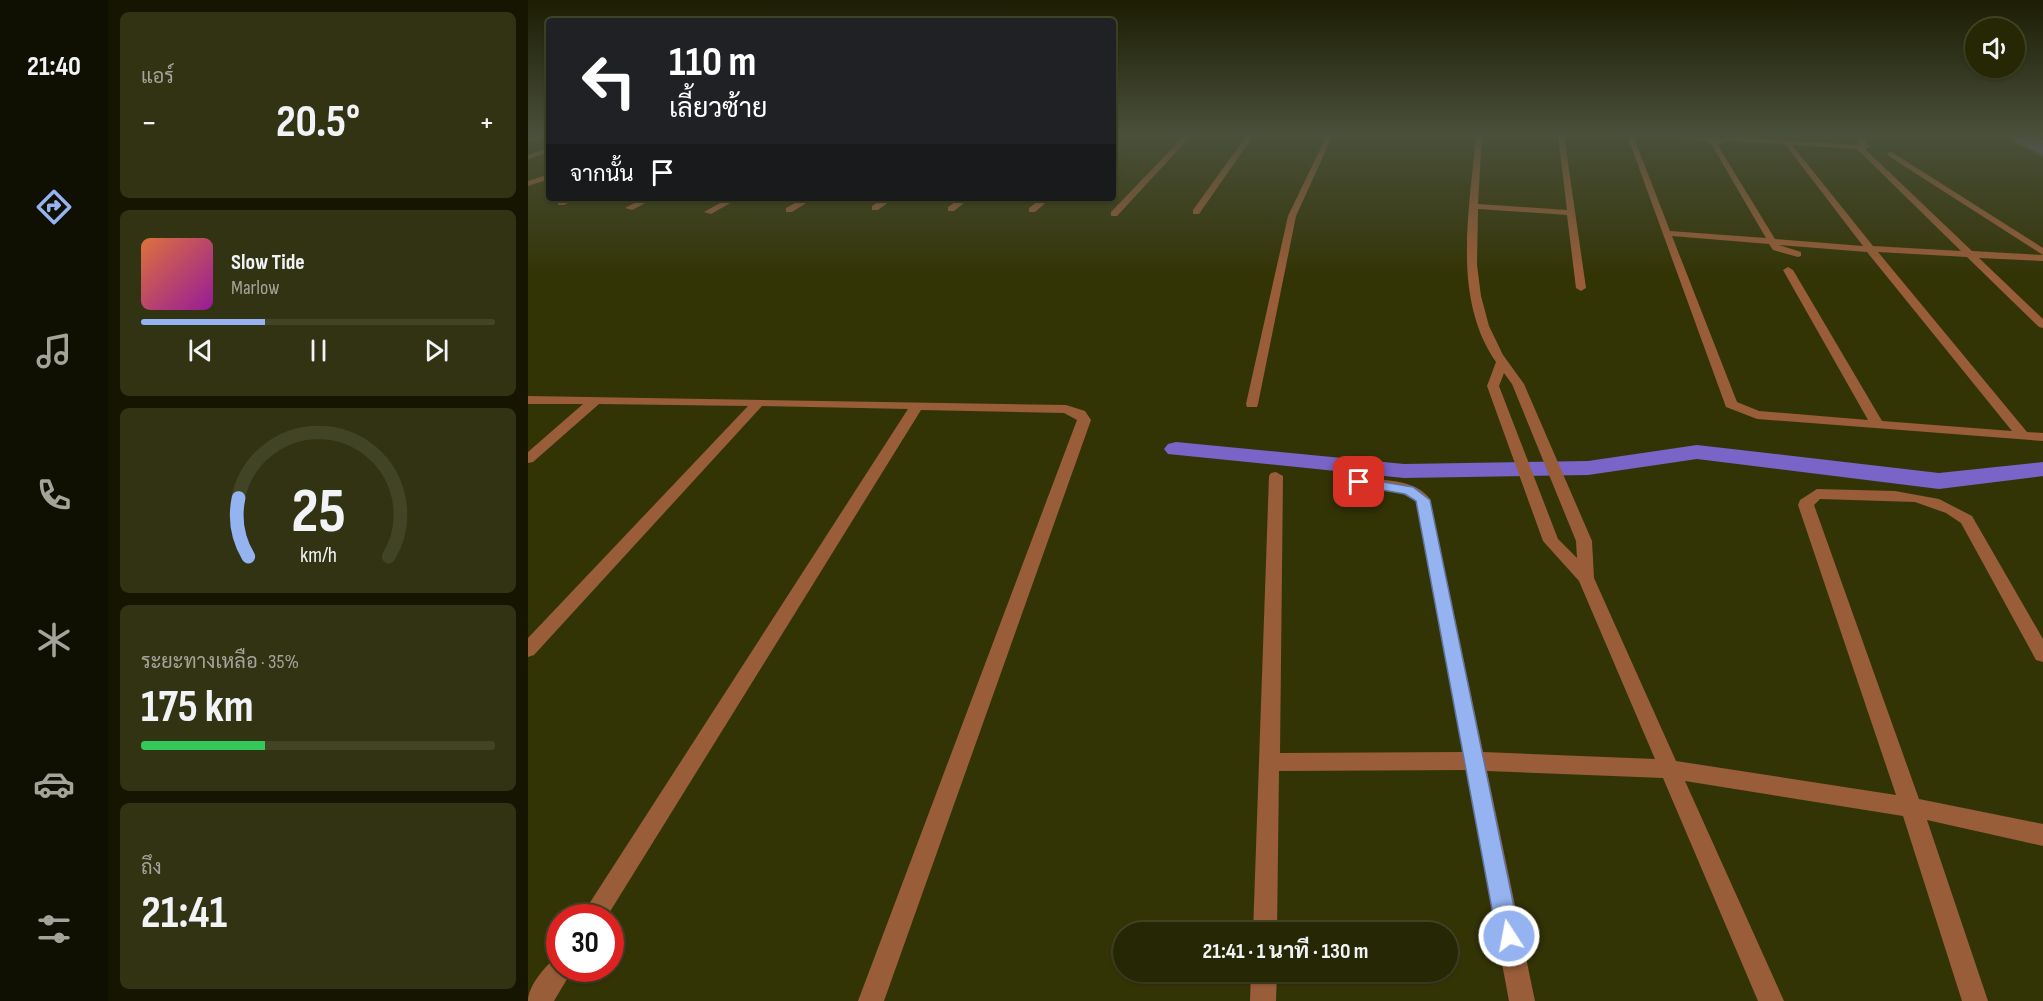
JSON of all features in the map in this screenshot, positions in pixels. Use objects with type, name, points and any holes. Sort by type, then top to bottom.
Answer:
[{"type":"street","points":[[1114,214],[1145,182]]},
{"type":"street","points":[[1196,212],[1218,182]]},
{"type":"street","points":[[1252,404],[1292,216],[1308,182]]},
{"type":"street","points":[[1476,182],[1470,249],[1471,273],[1479,316],[1501,364],[1518,384],[1584,541],[1586,578]]},
{"type":"street","points":[[1568,182],[1581,288]]},
{"type":"street","points":[[1647,182],[1686,278],[1731,404],[1757,415],[2043,437]]},
{"type":"street","points":[[1738,182],[1771,241],[1780,250],[1798,254]]},
{"type":"street","points":[[1821,182],[1870,249],[2022,434]]},
{"type":"street","points":[[1895,182],[2043,325]]},
{"type":"street","points":[[1933,182],[2043,252]]},
{"type":"street","points":[[561,203],[566,201]]},
{"type":"street","points":[[629,208],[644,201]]},
{"type":"street","points":[[708,212],[729,201]]},
{"type":"street","points":[[789,210],[805,201]]},
{"type":"street","points":[[875,208],[886,201]]},
{"type":"street","points":[[951,209],[962,201]]},
{"type":"street","points":[[1032,210],[1043,201]]},
{"type":"street","points":[[1475,206],[1572,213]]},
{"type":"street","points":[[1666,233],[1870,249],[2043,258]]},
{"type":"street","points":[[1788,270],[1876,424]]},
{"type":"street","points":[[1501,364],[1493,386],[1551,541],[1586,578],[1771,1001]]},
{"type":"street","points":[[528,400],[759,402],[1066,409],[1080,414],[1084,420],[871,1001]]},
{"type":"street","points":[[528,459],[595,401]]},
{"type":"street","points":[[528,650],[759,402]]},
{"type":"street","points":[[601,904],[917,406]]},
{"type":"street","points":[[1265,922],[1271,762],[1276,476]]},
{"type":"street","points":[[1359,482],[1409,490],[1423,500],[1522,1001]]},
{"type":"street","points":[[1975,1001],[1911,807],[1808,511],[1807,500],[1817,494],[1908,497],[1929,500],[1956,511],[1967,520],[2043,655]]},
{"type":"street","points":[[1271,762],[1474,761],[1670,769],[1911,807],[2043,835]]},
{"type":"street","points":[[539,1001],[551,982]]},
{"type":"street","points":[[1263,1001],[1264,982]]},
{"type":"waterway","points":[[1176,449],[1404,471],[1588,468],[1697,452],[1939,481],[2043,469]]},
{"type":"route","points":[[1359,482],[1409,490],[1418,494],[1423,500],[1509,936]]}]
